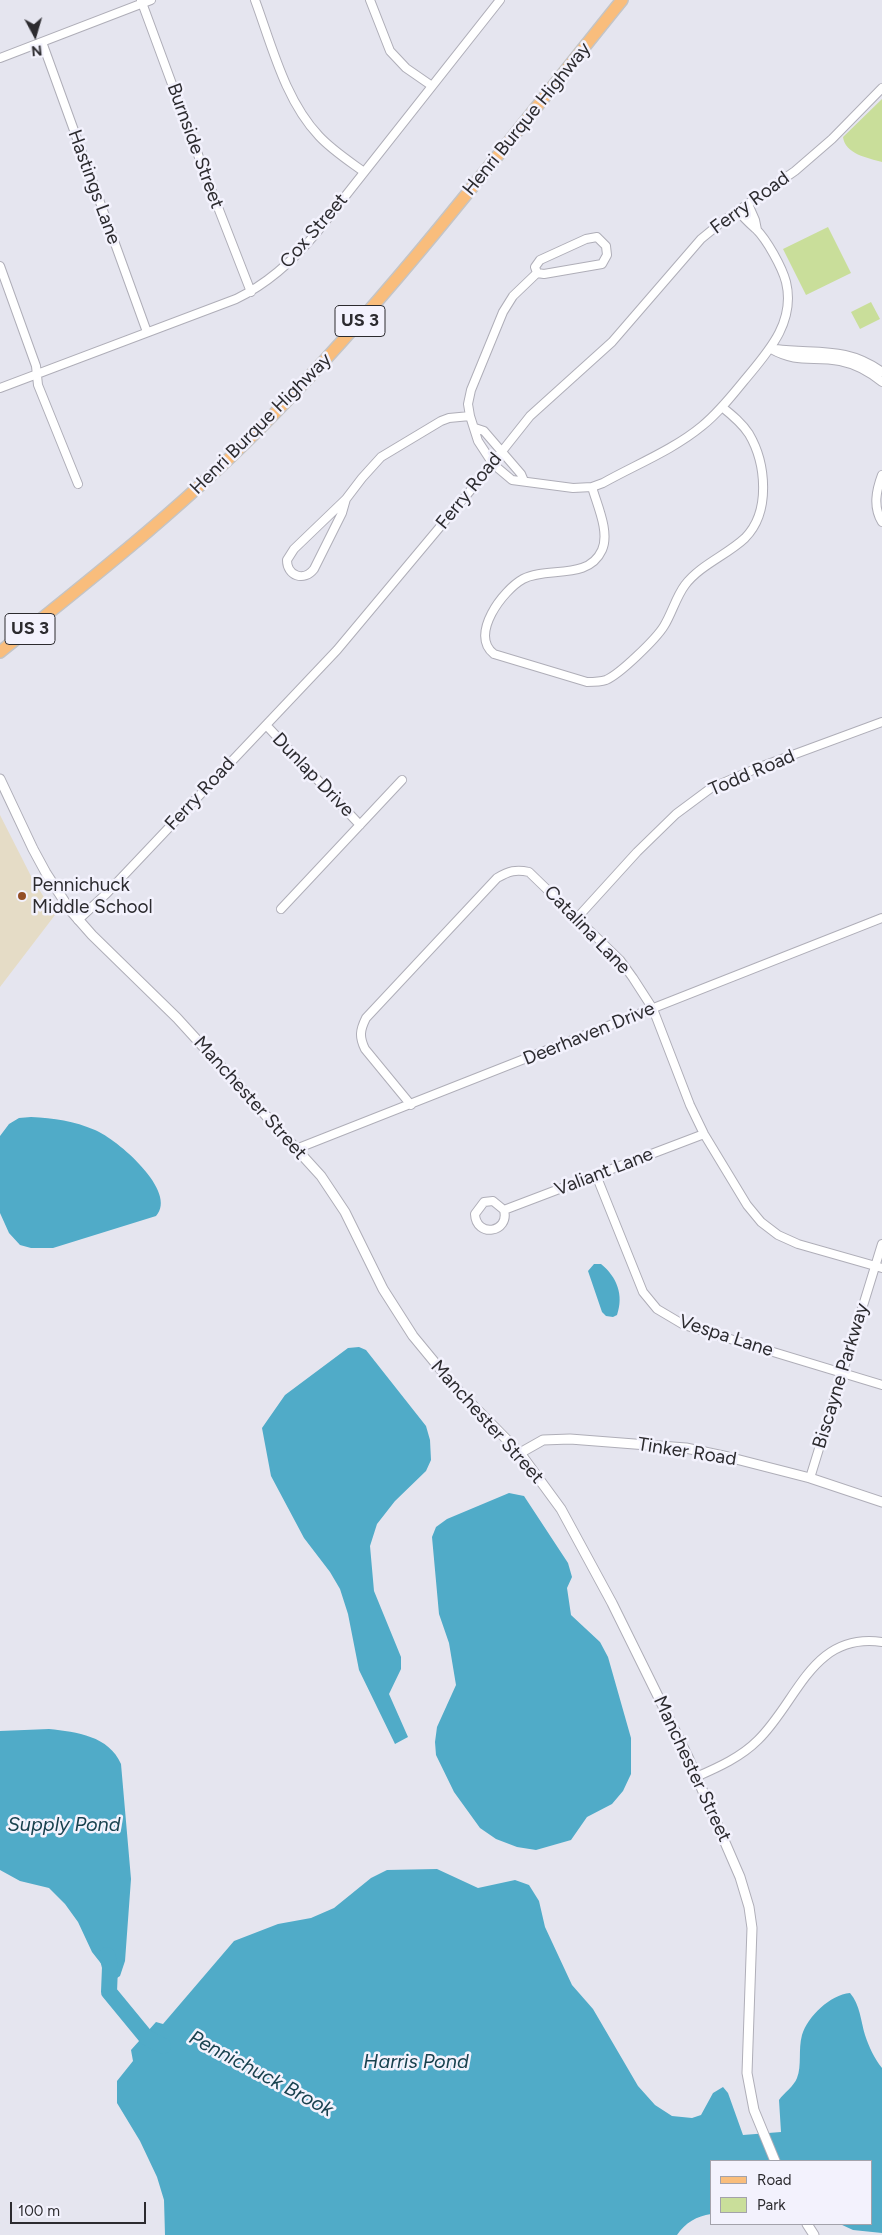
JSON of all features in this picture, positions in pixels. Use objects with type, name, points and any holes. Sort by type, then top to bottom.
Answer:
[{"type":"main road","name":"Henri Burque Highway","points":[[0,652],[100,573],[183,502],[275,413],[342,343],[406,269],[622,0]]},
{"type":"street","points":[[0,58],[141,2],[151,0]]},
{"type":"street","points":[[255,0],[277,60],[299,110],[325,143],[364,172]]},
{"type":"street","points":[[370,0],[390,51],[406,68],[432,86]]},
{"type":"street","name":"Cox Street","points":[[0,388],[251,292],[296,256],[432,86],[492,4],[500,0]]},
{"type":"street","name":"Burnside Street","points":[[141,2],[219,213],[251,292]]},
{"type":"street","name":"Hastings Lane","points":[[42,42],[147,332]]},
{"type":"street","name":"Ferry Road","points":[[78,920],[107,893],[342,645],[493,464],[530,416],[612,342],[701,239],[738,210],[795,171],[832,139],[882,88]]},
{"type":"street","points":[[748,204],[753,212],[757,230]]},
{"type":"street","points":[[537,273],[514,296],[503,312],[471,390],[468,404],[470,416],[478,440],[493,464],[512,480],[557,487],[592,487],[603,483],[678,442],[701,427],[722,406],[771,349],[784,322],[788,291],[778,262],[757,230],[738,210]]},
{"type":"street","points":[[597,237],[606,246],[607,256],[602,264],[544,274],[537,273],[535,267],[540,260],[586,239],[597,237]]},
{"type":"street","points":[[0,266],[36,366],[38,385],[78,484]]},
{"type":"street","points":[[771,349],[847,354],[882,372]]},
{"type":"street","points":[[771,349],[794,359],[832,360],[850,364],[882,382]]},
{"type":"street","points":[[592,487],[604,536],[603,549],[594,562],[570,570],[536,574],[517,582],[489,617],[485,637],[487,645],[494,654],[587,682],[598,682],[613,675],[653,640],[665,625],[686,584],[698,572],[734,547],[755,525],[763,496],[762,474],[757,452],[741,423],[722,406]]},
{"type":"street","points":[[346,499],[342,514],[314,569],[308,575],[298,576],[292,574],[287,566],[288,557],[334,508],[346,499],[371,467],[392,450],[445,419],[470,416]]},
{"type":"street","points":[[475,428],[484,431],[521,474],[524,481]]},
{"type":"street","points":[[882,475],[876,492],[877,510],[882,522]]},
{"type":"street","name":"Todd Road","points":[[577,918],[676,814],[711,788],[760,767],[882,722]]},
{"type":"street","name":"Dunlap Drive","points":[[266,725],[360,824]]},
{"type":"street","name":"Manchester Street","points":[[0,779],[46,873],[78,920],[177,1018],[321,1176],[337,1198],[383,1289],[413,1336],[445,1376],[520,1453],[561,1509],[582,1546],[612,1603],[696,1777],[738,1870],[749,1908],[752,1950],[747,2073],[750,2094],[761,2129],[775,2160]]},
{"type":"street","name":"Dunlap Drive","points":[[281,909],[402,780]]},
{"type":"street","name":"Catalina Lane","points":[[411,1105],[365,1049],[360,1038],[361,1028],[366,1018],[490,886],[507,872],[518,869],[529,872],[620,960],[653,1009],[690,1105],[704,1134],[747,1205],[761,1222],[778,1235],[798,1244],[879,1267]]},
{"type":"street","name":"Deerhaven Drive","points":[[296,1149],[882,918]]},
{"type":"street","name":"Valiant Lane","points":[[504,1210],[704,1134]]},
{"type":"street","name":"Vespa Lane","points":[[596,1175],[638,1283],[657,1309],[684,1325],[882,1385]]},
{"type":"street","name":"Biscayne Parkway","points":[[810,1478],[842,1372],[879,1267],[882,1244]]},
{"type":"street","name":"Tinker Road","points":[[520,1453],[544,1440],[570,1438],[654,1445],[708,1452],[810,1478],[882,1502]]},
{"type":"street","points":[[696,1777],[739,1756],[758,1740],[774,1721],[807,1672],[820,1660],[847,1645],[868,1641],[882,1642]]},
{"type":"shaded area","name":"Pennichuck Middle School","points":[[0,815],[32,878],[55,915],[0,987]]},
{"type":"green space","points":[[882,99],[882,162],[864,157],[848,148],[843,137]]},
{"type":"green space","points":[[828,227],[851,273],[806,295],[783,249]]},
{"type":"green space","points":[[871,302],[880,319],[860,329],[851,312]]},
{"type":"water","points":[[19,1118],[56,1119],[79,1124],[105,1135],[117,1144],[142,1167],[153,1181],[159,1194],[161,1206],[156,1216],[53,1248],[31,1248],[20,1245],[9,1233],[0,1213],[0,1136],[9,1124]]},
{"type":"water","points":[[594,1264],[601,1264],[607,1269],[618,1287],[619,1308],[617,1315],[613,1317],[606,1316],[602,1312],[588,1271]]},
{"type":"water","points":[[359,1347],[366,1350],[426,1426],[430,1440],[431,1460],[426,1471],[395,1501],[377,1524],[370,1546],[374,1591],[401,1657],[401,1669],[389,1694],[408,1737],[395,1744],[359,1670],[348,1614],[340,1589],[330,1572],[304,1538],[271,1476],[262,1428],[285,1395],[348,1348]]},
{"type":"water","points":[[509,1493],[524,1496],[568,1563],[572,1577],[567,1588],[571,1615],[600,1642],[608,1657],[631,1738],[631,1774],[623,1791],[612,1804],[587,1817],[571,1840],[536,1850],[517,1847],[496,1839],[480,1828],[454,1792],[436,1755],[435,1742],[437,1727],[456,1685],[449,1643],[439,1614],[432,1537],[436,1527],[447,1519]]},
{"type":"water","name":"Supply Pond","points":[[49,1729],[81,1734],[100,1741],[109,1747],[121,1764],[131,1879],[125,1961],[120,1976],[114,1980],[92,1952],[78,1922],[65,1904],[49,1888],[20,1881],[0,1870],[0,1731]]},
{"type":"water","name":"Harris Pond","points":[[437,1869],[478,1888],[515,1880],[529,1885],[539,1901],[545,1927],[572,1985],[593,2009],[638,2086],[655,2105],[672,2116],[692,2118],[701,2115],[713,2093],[723,2087],[728,2093],[743,2135],[781,2132],[779,2100],[797,2078],[801,2040],[805,2028],[815,2014],[828,2002],[850,1993],[858,2008],[870,2048],[882,2068],[882,2233],[853,2230],[842,2225],[872,2225],[872,2160],[710,2160],[710,2214],[692,2221],[677,2235],[165,2235],[164,2200],[157,2177],[140,2141],[117,2103],[117,2081],[133,2061],[131,2050],[156,2022],[163,2024],[234,1941],[278,1924],[311,1918],[334,1908],[371,1878],[387,1870]]},
{"type":"waterway","name":"Pennichuck Brook","points":[[107,1955],[110,1967],[109,1992],[146,2037],[163,2046]]},
{"type":"place","name":"Pennichuck Middle School","points":[[22,896]]}]
